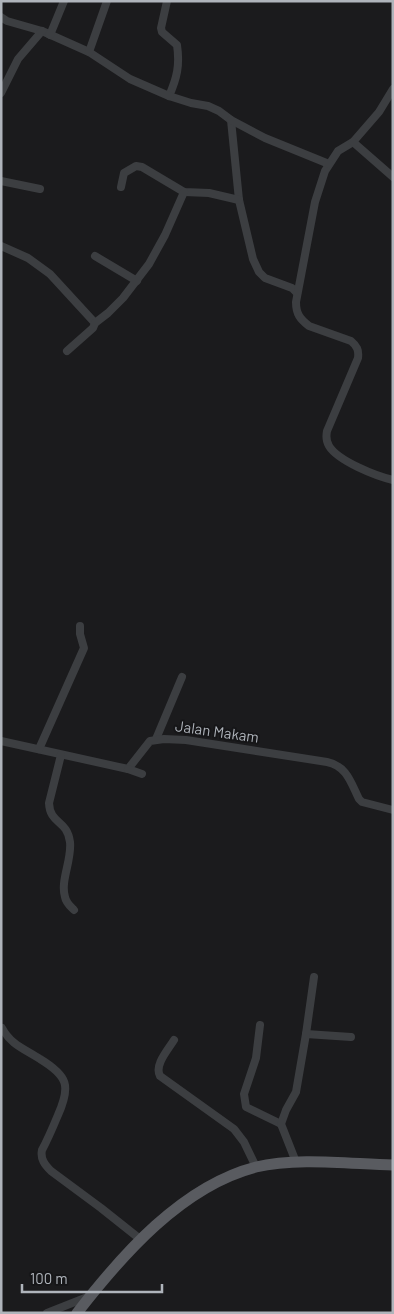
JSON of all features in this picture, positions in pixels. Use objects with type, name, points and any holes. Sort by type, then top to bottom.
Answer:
[{"type":"main road","points":[[77,1313],[118,1262],[140,1239],[180,1206],[207,1187],[256,1167],[296,1162],[393,1165]]},
{"type":"street","points":[[50,35],[64,1]]},
{"type":"street","points":[[89,52],[108,1]]},
{"type":"street","points":[[167,1],[160,28],[176,45],[179,66],[176,80],[169,96]]},
{"type":"street","points":[[1,17],[7,21],[42,31],[89,52],[130,78],[169,96],[220,111],[231,120],[265,138],[329,164]]},
{"type":"street","points":[[1,92],[18,60],[42,31]]},
{"type":"street","points":[[393,89],[379,112],[353,142],[338,152],[329,164],[315,202],[297,293],[296,310],[303,322],[309,326],[351,341],[359,351],[358,358],[327,431],[327,442],[330,448],[363,470],[393,480]]},
{"type":"street","points":[[231,120],[239,200],[253,259],[259,272],[265,278],[292,288],[297,293]]},
{"type":"street","points":[[353,142],[393,177]]},
{"type":"street","points":[[121,187],[124,173],[136,166],[184,192],[209,193],[239,200]]},
{"type":"street","points":[[1,181],[40,189]]},
{"type":"street","points":[[67,351],[93,328],[95,323],[108,314],[137,282],[161,243],[184,192]]},
{"type":"street","points":[[1,246],[28,258],[50,274],[95,323]]},
{"type":"street","points":[[95,256],[137,282]]},
{"type":"street","points":[[38,749],[84,648],[80,636],[80,626]]},
{"type":"street","points":[[156,739],[182,677]]},
{"type":"street","name":"Jalan Makam","points":[[128,769],[150,741],[156,739],[186,740],[335,764],[345,771],[362,802],[393,810]]},
{"type":"street","points":[[1,741],[128,769],[142,774]]},
{"type":"street","points":[[60,754],[49,809],[51,814],[64,826],[69,836],[70,858],[64,892],[67,902],[74,910]]},
{"type":"street","points":[[296,1162],[281,1124],[296,1092],[314,977]]},
{"type":"street","points":[[260,1025],[256,1058],[244,1094],[246,1107],[281,1124]]},
{"type":"street","points":[[2,1028],[7,1037],[19,1048],[41,1059],[60,1075],[66,1086],[66,1097],[42,1150],[42,1159],[45,1165],[51,1172],[140,1239]]},
{"type":"street","points":[[306,1034],[351,1037]]},
{"type":"street","points":[[174,1040],[159,1066],[158,1073],[234,1129],[244,1142],[256,1167]]},
{"type":"street","points":[[47,1313],[90,1295]]}]
